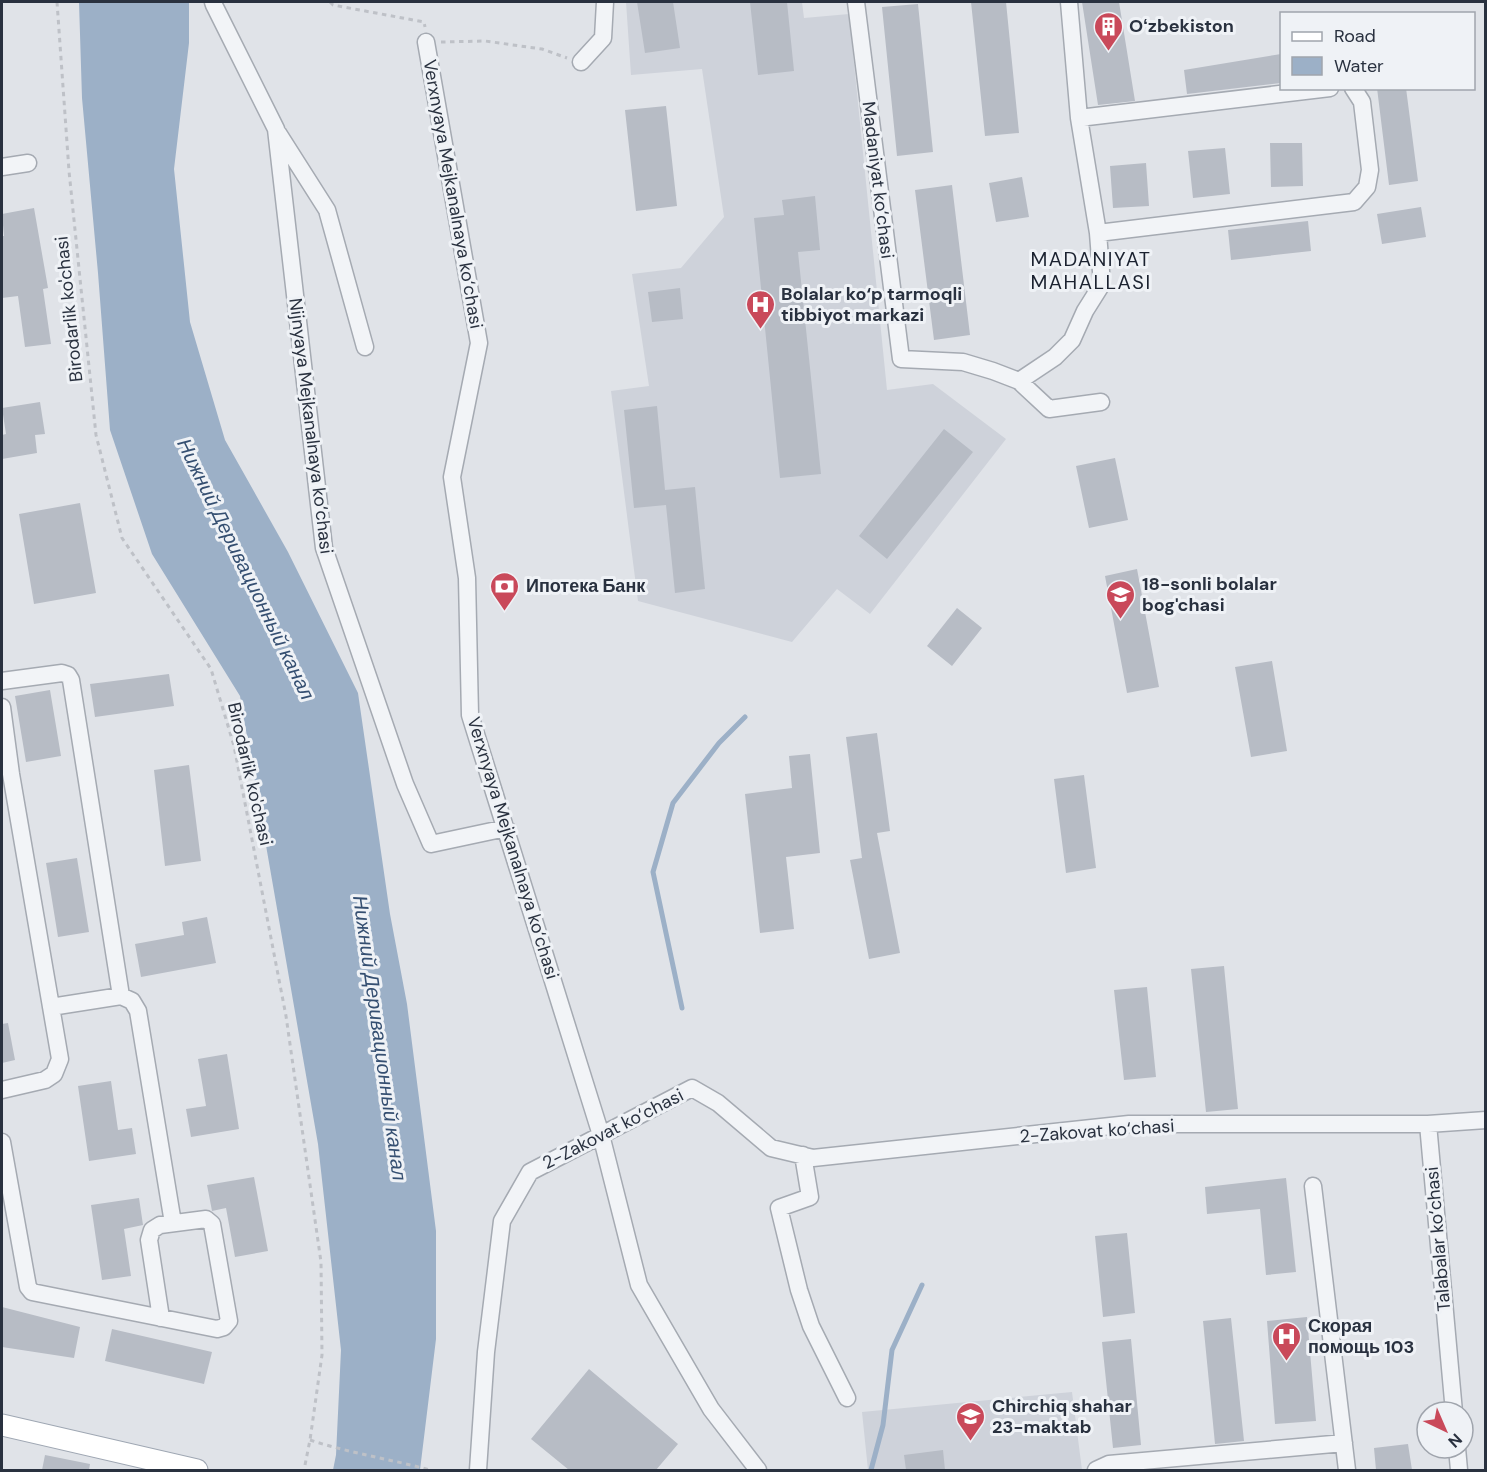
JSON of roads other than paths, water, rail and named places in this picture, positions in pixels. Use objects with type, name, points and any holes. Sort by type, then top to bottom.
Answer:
[{"type":"main road","points":[[2,1425],[197,1470]]},
{"type":"street","name":"Nijnyaya Mejkanalnaya ko‘chasi","points":[[213,2],[276,129],[324,548],[405,784],[431,844],[506,828]]},
{"type":"street","points":[[581,62],[603,38],[605,2]]},
{"type":"street","name":"Madaniyat ko‘chasi","points":[[856,2],[901,359],[963,362],[1019,381],[1049,409],[1101,402]]},
{"type":"street","points":[[1019,381],[1054,357],[1072,340],[1085,311],[1102,284],[1098,233],[1079,118],[1069,2]]},
{"type":"street","name":"Verxnyaya Mejkanalnaya ko‘chasi","points":[[426,42],[479,343],[452,477],[468,578],[470,715],[601,1135],[639,1286],[711,1409],[758,1470]]},
{"type":"street","points":[[1079,118],[1313,90]]},
{"type":"street","points":[[1098,233],[1353,202],[1367,187],[1370,170],[1362,102],[1354,90]]},
{"type":"street","points":[[276,129],[327,210],[365,348]]},
{"type":"street","points":[[2,167],[28,163]]},
{"type":"street","points":[[2,681],[62,673],[68,675],[71,680],[121,996]]},
{"type":"street","points":[[2,707],[11,774],[60,1059],[54,1074],[45,1080],[2,1090]]},
{"type":"street","points":[[51,1007],[121,996],[132,1001],[138,1011],[173,1223]]},
{"type":"street","name":"2-Zakovat ko‘chasi","points":[[478,1470],[486,1352],[502,1221],[530,1172],[692,1088],[717,1103],[771,1148],[813,1158],[1129,1124],[1428,1124]]},
{"type":"street","points":[[1428,1124],[1485,1120]]},
{"type":"street","name":"Talabalar ko‘chasi","points":[[1428,1124],[1453,1400]]},
{"type":"street","points":[[2,1142],[8,1213],[28,1287],[32,1292],[161,1318],[217,1329],[229,1321],[212,1224],[206,1219],[160,1225],[152,1230],[149,1240],[161,1318]]},
{"type":"street","points":[[803,1155],[810,1197],[779,1208],[799,1290],[811,1326],[847,1398]]},
{"type":"street","points":[[1313,1186],[1347,1470]]},
{"type":"street","points":[[1096,1470],[1109,1464],[1344,1443]]},
{"type":"water","name":"Нижний Деривационный канал","points":[[79,2],[189,2],[189,43],[174,169],[190,322],[225,440],[288,552],[358,693],[390,914],[407,1004],[436,1231],[436,1339],[420,1470],[333,1470],[336,1455],[341,1350],[318,1144],[240,696],[152,554],[110,430],[82,98]]},
{"type":"waterway","points":[[682,1008],[653,872],[673,803],[719,743],[745,717]]},
{"type":"waterway","points":[[871,1470],[883,1425],[892,1350],[922,1285]]},
{"type":"place","name":"Oʻzbekiston","points":[[1108,52]]},
{"type":"place","name":"Bolalar ko‘p tarmoqli tibbiyot markazi","points":[[760,330]]},
{"type":"place","name":"Ипотека Банк","points":[[505,612]]},
{"type":"place","name":"18-sonli bolalar bog'chasi","points":[[1121,620]]},
{"type":"place","name":"Скорая помощь 103","points":[[1287,1362]]},
{"type":"place","name":"Chirchiq shahar 23-maktab","points":[[971,1442]]},
{"type":"district","name":"MADANIYAT MAHALLASI","points":[[1091,270]]}]
